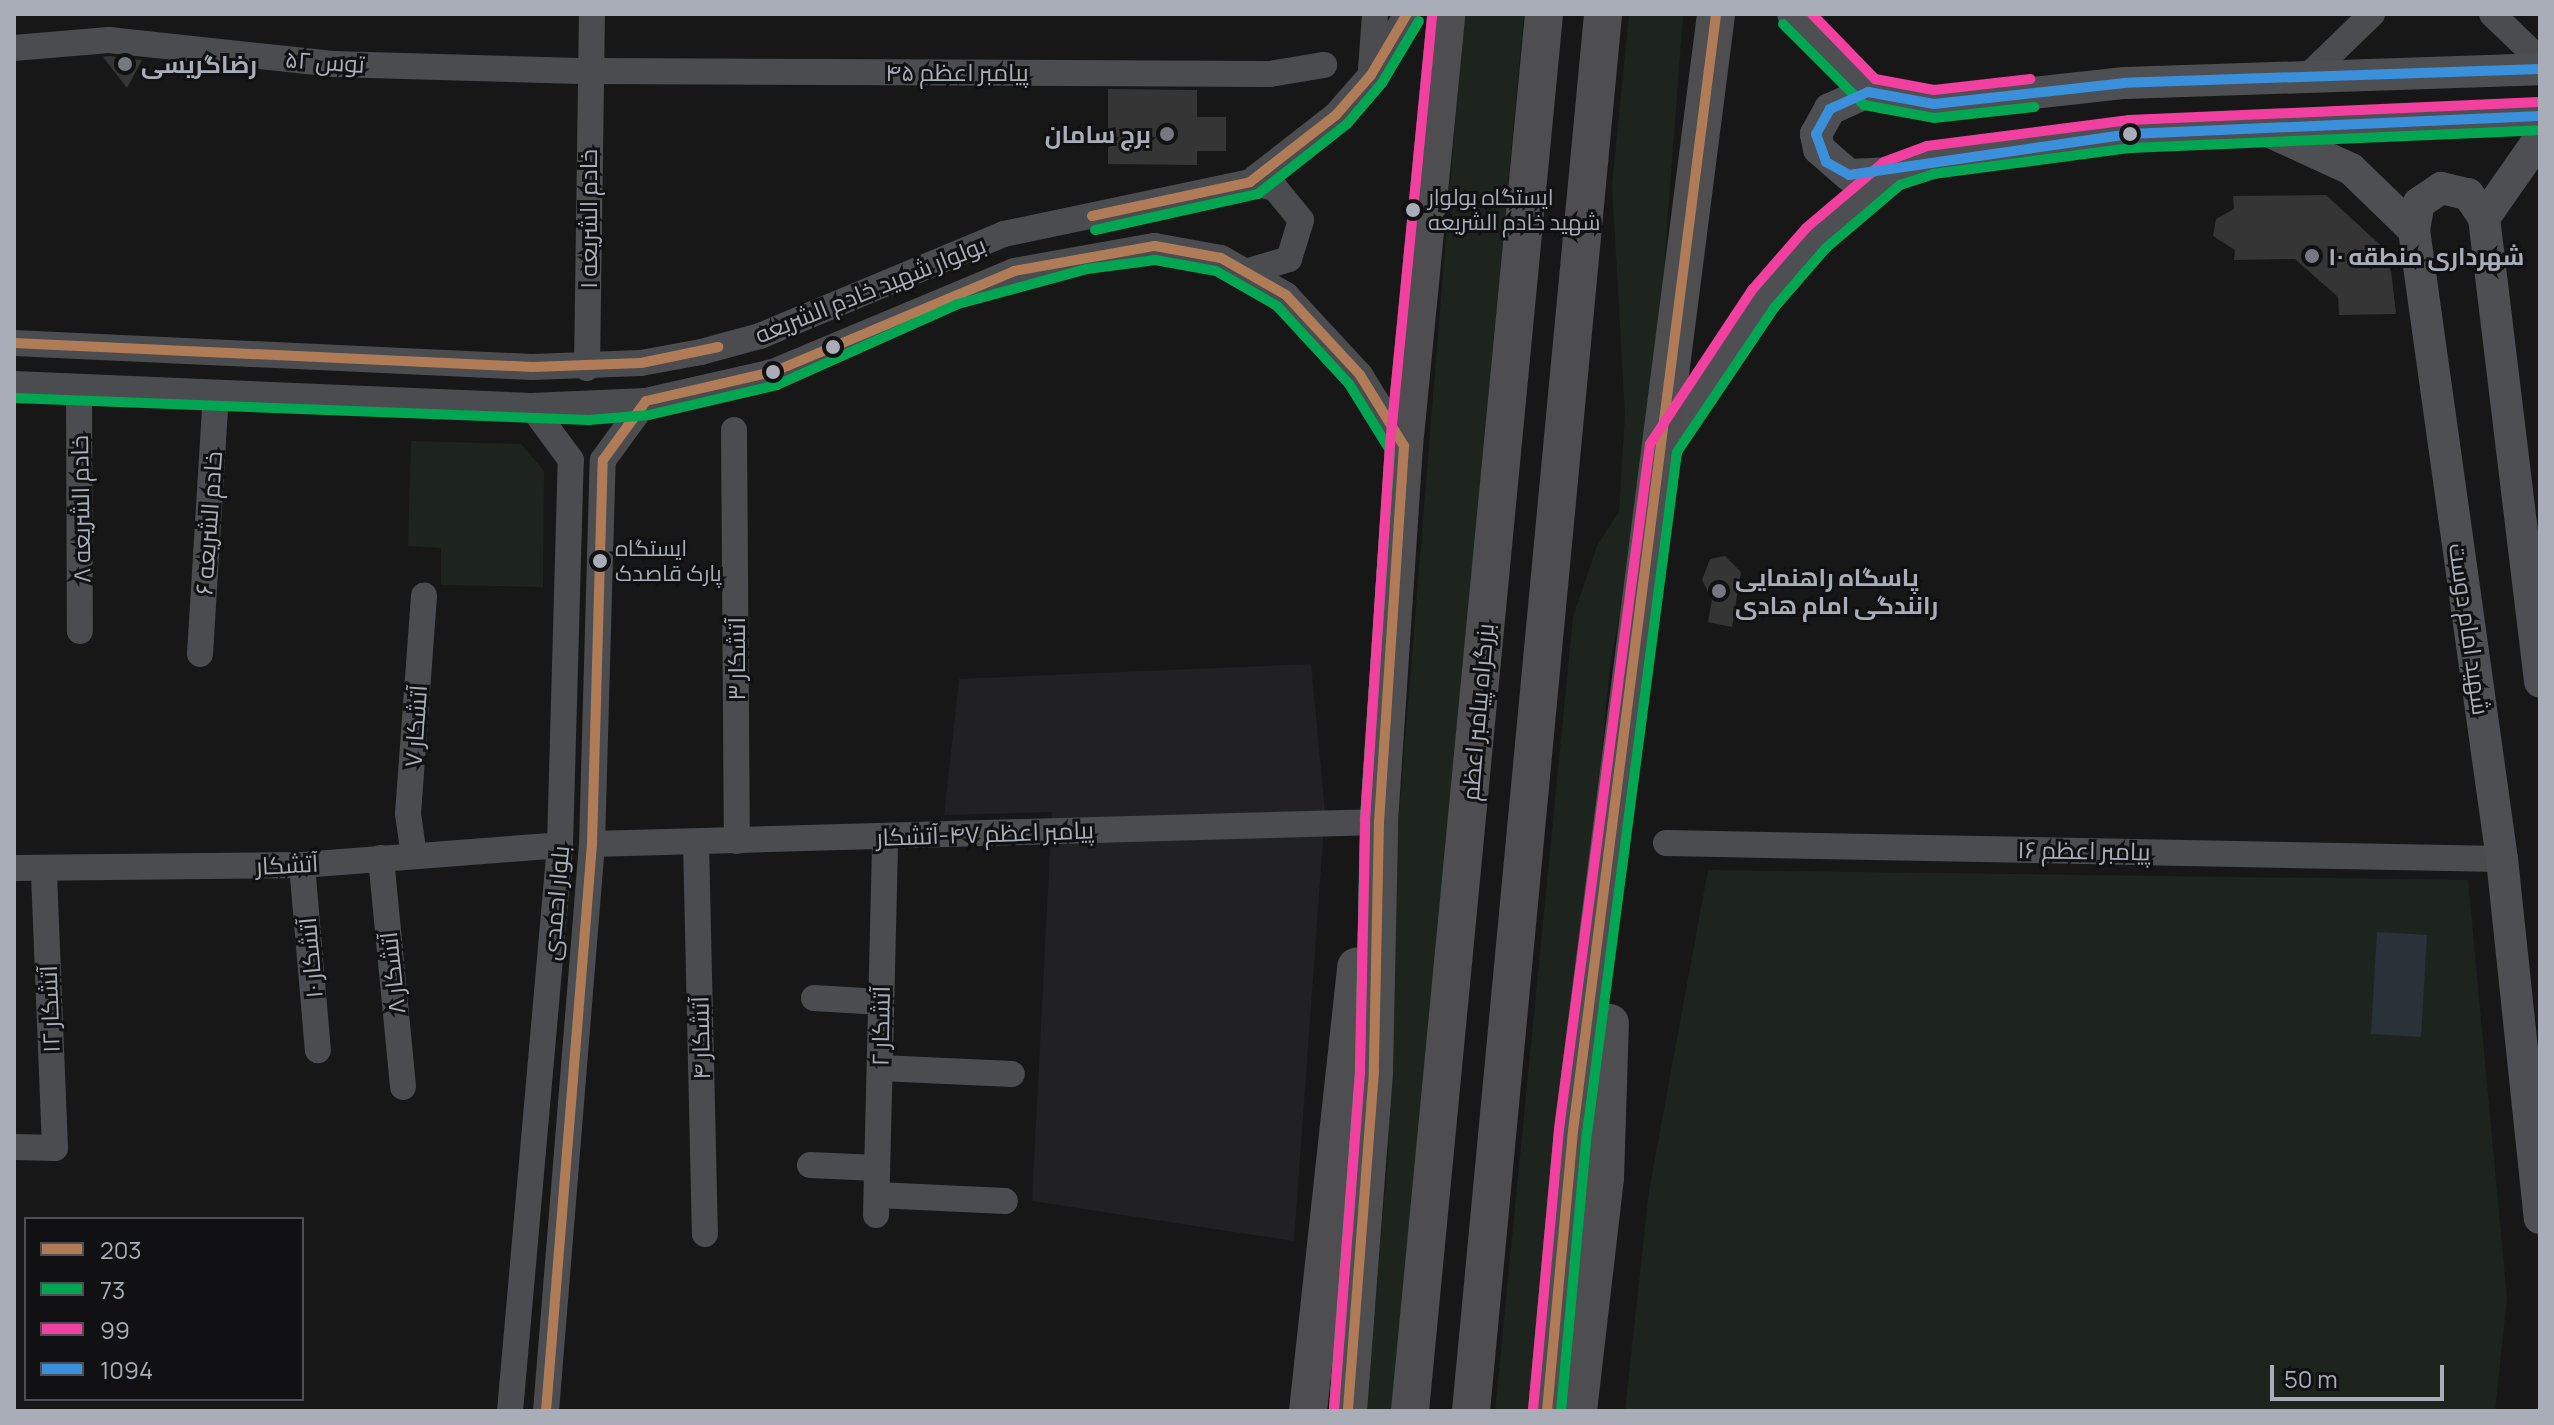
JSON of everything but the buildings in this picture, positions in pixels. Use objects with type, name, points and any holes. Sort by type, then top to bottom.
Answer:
[{"type":"highway","points":[[1348,1411],[1374,1071],[1379,822],[1404,446],[1446,14]]},
{"type":"highway","name":"بزرگراه پیامبر اعظم","points":[[1410,1411],[1544,14]]},
{"type":"highway","points":[[1471,1411],[1603,14]]},
{"type":"highway","points":[[1547,1411],[1573,1131],[1615,840],[1716,14]]},
{"type":"highway","points":[[1308,1411],[1339,1081],[1379,822]]},
{"type":"highway","points":[[1578,1411],[1605,1179],[1615,840]]},
{"type":"main road","points":[[1793,14],[1868,92]]},
{"type":"main road","points":[[2540,69],[2311,73],[1934,104],[1868,92],[1830,109],[1816,134],[1819,149],[1849,175],[1893,173],[1930,160],[2130,134],[2257,126],[2540,116]]},
{"type":"main road","points":[[2257,126],[2351,169],[2414,230]]},
{"type":"main road","points":[[2484,218],[2540,138]]},
{"type":"main road","points":[[1664,447],[1763,299],[1816,238],[1893,173]]},
{"type":"main road","points":[[2414,230],[2419,203],[2441,188],[2468,194],[2484,218],[2540,682]]},
{"type":"main road","name":"شهید امام دوست","points":[[2414,230],[2502,859],[2540,1218]]},
{"type":"street","name":"خادم الشریعه ۱","points":[[587,368],[592,14]]},
{"type":"street","points":[[1371,75],[1375,14]]},
{"type":"street","name":"بولوار شهید خادم الشریعه","points":[[14,343],[587,368],[760,336],[1004,234],[1250,182],[1336,115],[1371,75],[1407,14]]},
{"type":"street","points":[[2311,73],[2372,14]]},
{"type":"street","points":[[2492,14],[2540,60]]},
{"type":"street","name":"توس ۵۲","points":[[14,48],[109,40],[333,64],[589,71]]},
{"type":"street","name":"پیامبر اعظم ۴۵","points":[[589,71],[1270,74],[1324,65]]},
{"type":"street","points":[[1249,271],[1289,259],[1301,220],[1275,188],[1250,182]]},
{"type":"street","name":"بولوار شهید خادم الشریعه","points":[[14,384],[531,406],[646,401],[773,372],[953,291],[1084,255],[1155,246],[1249,271],[1321,326],[1404,446]]},
{"type":"street","name":"خادم الشریعه ۸","points":[[79,387],[80,631]]},
{"type":"street","name":"خادم الشریعه ۶","points":[[200,654],[216,393]]},
{"type":"street","points":[[531,406],[571,460],[603,460],[646,401]]},
{"type":"street","name":"آتشکار ۳","points":[[734,430],[737,841]]},
{"type":"street","name":"بلوار احمدی","points":[[510,1411],[560,845],[571,460]]},
{"type":"street","name":"بلوار احمدی","points":[[546,1411],[592,844],[603,460]]},
{"type":"street","name":"آتشکار ۷","points":[[414,856],[408,814],[424,596]]},
{"type":"street","name":"پیامبر اعظم ۴۷-آتشکار","points":[[592,844],[1379,822]]},
{"type":"street","name":"آتشکار ۲","points":[[885,836],[876,1205],[1005,1201]]},
{"type":"street","name":"آتشکار ۴","points":[[696,842],[705,1234]]},
{"type":"street","name":"پیامبر اعظم ۱۶","points":[[1666,843],[2502,859]]},
{"type":"street","name":"آتشکار","points":[[14,868],[44,871],[302,865],[560,845]]},
{"type":"street","name":"آتشکار ۸","points":[[381,858],[403,1087]]},
{"type":"street","name":"آتشکار ۱۰","points":[[302,865],[318,1050]]},
{"type":"street","name":"آتشکار ۱۲","points":[[14,1147],[55,1148],[44,871]]},
{"type":"street","points":[[814,998],[881,1002]]},
{"type":"street","points":[[880,1068],[1012,1074]]},
{"type":"street","points":[[810,1165],[877,1168]]},
{"type":"shaded area","points":[[1464,14],[1524,14],[1393,1411],[1365,1411],[1388,1159],[1397,840]]},
{"type":"shaded area","points":[[1629,14],[1683,14],[1651,443],[1610,666],[1541,1411],[1495,1411],[1573,617],[1597,546],[1619,512],[1625,414],[1612,185]]},
{"type":"shaded area","points":[[411,441],[521,444],[544,471],[543,587],[441,585],[441,548],[408,546]]},
{"type":"shaded area","points":[[1311,664],[1325,812],[1294,1241],[1032,1201],[1052,812],[944,815],[959,679]]},
{"type":"shaded area","points":[[1708,870],[2468,880],[2507,1298],[2495,1411],[1625,1411],[1649,1191]]},
{"type":"shaded area","points":[[2377,932],[2427,935],[2421,1037],[2371,1034]]},
{"type":"transit line","name":"203","points":[[1092,216],[1250,182],[1336,115],[1371,75],[1407,14]]},
{"type":"transit line","name":"99","points":[[1334,1410],[1360,1070],[1365,821],[1390,445],[1432,14]]},
{"type":"transit line","name":"203","points":[[1547,1411],[1573,1131],[1716,14]]},
{"type":"transit line","name":"99","points":[[1812,14],[1875,79],[1934,90],[2030,79]]},
{"type":"transit line","name":"73","points":[[1095,230],[1258,194],[1347,124],[1382,83],[1419,21]]},
{"type":"transit line","name":"73","points":[[1783,24],[1864,105],[1934,118],[2034,107]]},
{"type":"transit line","name":"1094","points":[[2540,69],[2125,83],[1934,104],[1868,92],[1830,109],[1816,134],[1826,162],[1849,175],[2130,134],[2540,116]]},
{"type":"transit line","name":"99","points":[[1533,1410],[1559,1129],[1650,444],[1752,290],[1806,228],[1884,162],[1927,146],[2129,120],[2539,102]]},
{"type":"transit line","name":"73","points":[[1561,1411],[1587,1133],[1677,452],[1774,308],[1826,248],[1900,185],[1933,174],[2131,148],[2540,130]]},
{"type":"transit line","name":"203","points":[[546,1411],[592,844],[603,460],[646,401],[773,372],[1014,271],[1155,246],[1221,258],[1286,295],[1360,375],[1404,446],[1379,822],[1374,1071],[1348,1411]]},
{"type":"transit line","name":"73","points":[[14,398],[589,420],[649,415],[777,385],[958,304],[1087,269],[1155,260],[1216,271],[1277,306],[1349,384],[1390,450],[1365,821],[1360,1070],[1334,1410]]},
{"type":"transit line","name":"203","points":[[14,343],[532,367],[641,363],[718,347]]},
{"type":"place","name":"رضاگریسی","points":[[125,64]]},
{"type":"place","name":"برج سامان","points":[[1167,134]]},
{"type":"place","name":"ایستگاه بولوار شهید خادم الشریعه","points":[[1413,210]]},
{"type":"place","name":"شهرداری منطقه ۱۰","points":[[2312,256]]},
{"type":"place","name":"ایستگاه پارک قاصدک","points":[[600,561]]},
{"type":"place","name":"پاسگاه راهنمایی رانندگی امام هادی","points":[[1719,591]]}]
